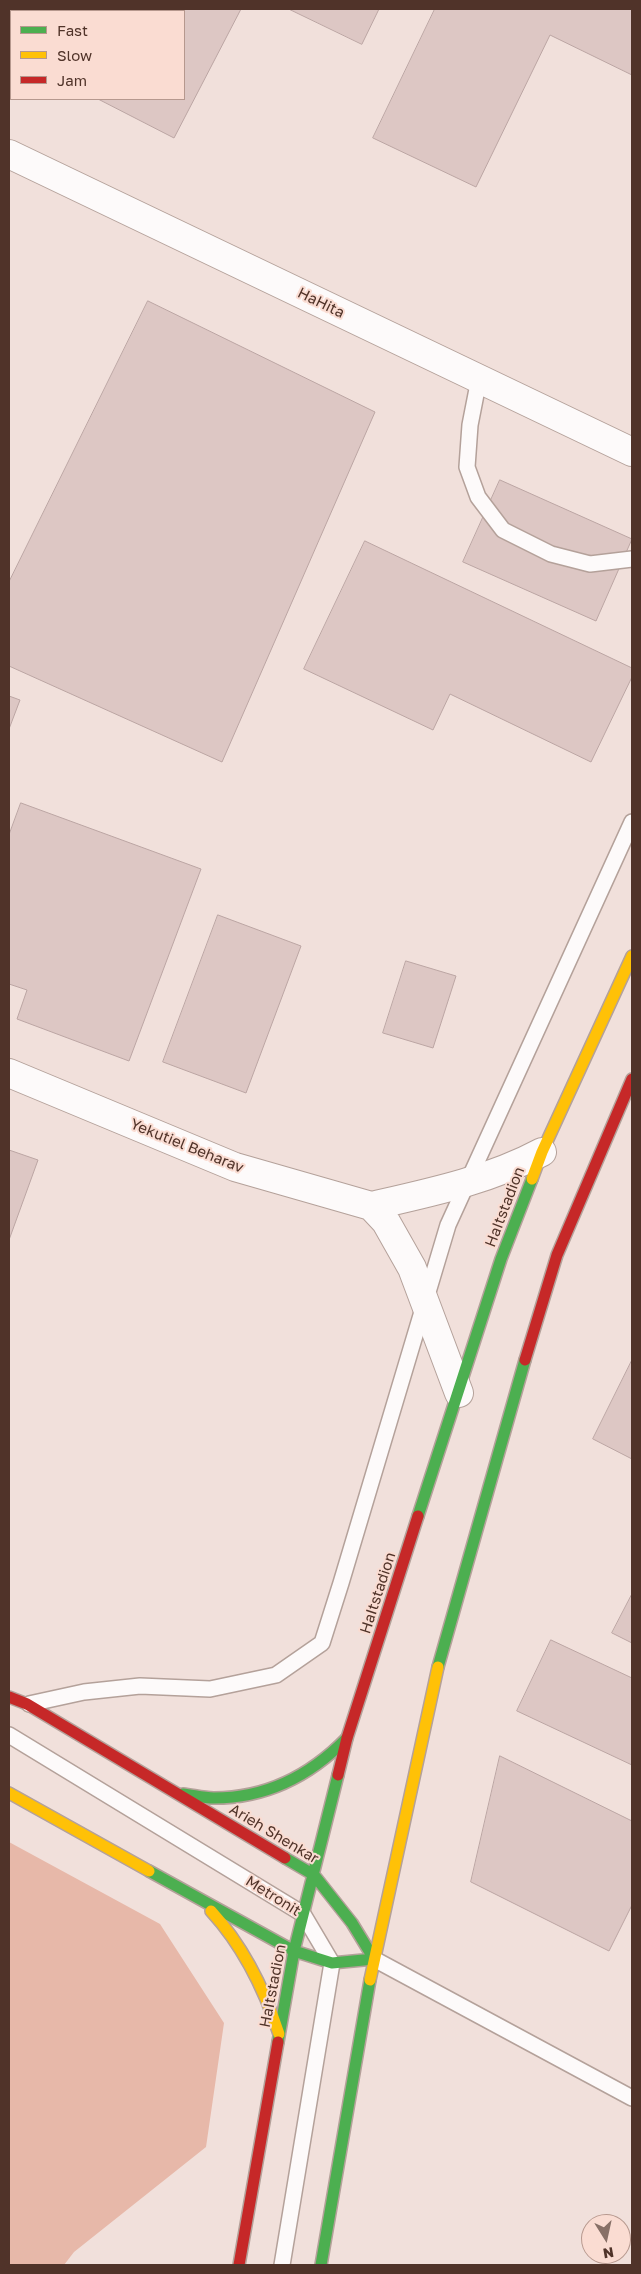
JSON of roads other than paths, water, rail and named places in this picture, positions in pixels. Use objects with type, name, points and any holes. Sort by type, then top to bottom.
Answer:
[{"type":"main road","name":"HaItstadion","points":[[239,2265],[294,1950],[347,1738],[501,1259],[542,1152],[632,956]]},
{"type":"main road","points":[[321,2265],[374,1959],[432,1688],[491,1475],[557,1254],[632,1079]]},
{"type":"main road","name":"Arieh Shenkar","points":[[9,1697],[27,1704],[314,1875],[352,1923],[374,1959]]},
{"type":"main road","points":[[177,1793],[214,1798],[244,1795],[273,1788],[306,1774],[334,1753],[347,1738]]},
{"type":"main road","points":[[9,1793],[294,1950],[332,1963],[374,1959]]},
{"type":"main road","points":[[197,1898],[221,1922],[244,1956],[262,1990],[279,2034]]},
{"type":"street","name":"HaHita","points":[[9,154],[632,452]]},
{"type":"street","name":"Yekutiel Beharav","points":[[9,1073],[235,1166],[371,1206]]},
{"type":"street","points":[[371,1206],[425,1194],[521,1163],[542,1152]]},
{"type":"street","points":[[371,1206],[386,1222],[412,1268],[459,1393]]},
{"type":"lane","points":[[479,379],[470,425],[467,466],[478,497],[503,530],[551,554],[590,564],[632,559]]},
{"type":"lane","points":[[27,1704],[84,1692],[140,1686],[210,1689],[276,1675],[322,1643],[426,1305],[448,1225],[632,822]]},
{"type":"lane","name":"Metronit","points":[[9,1735],[304,1914],[332,1963]]},
{"type":"lane","points":[[374,1959],[632,2098]]},
{"type":"lane","points":[[282,2265],[332,1963]]}]
